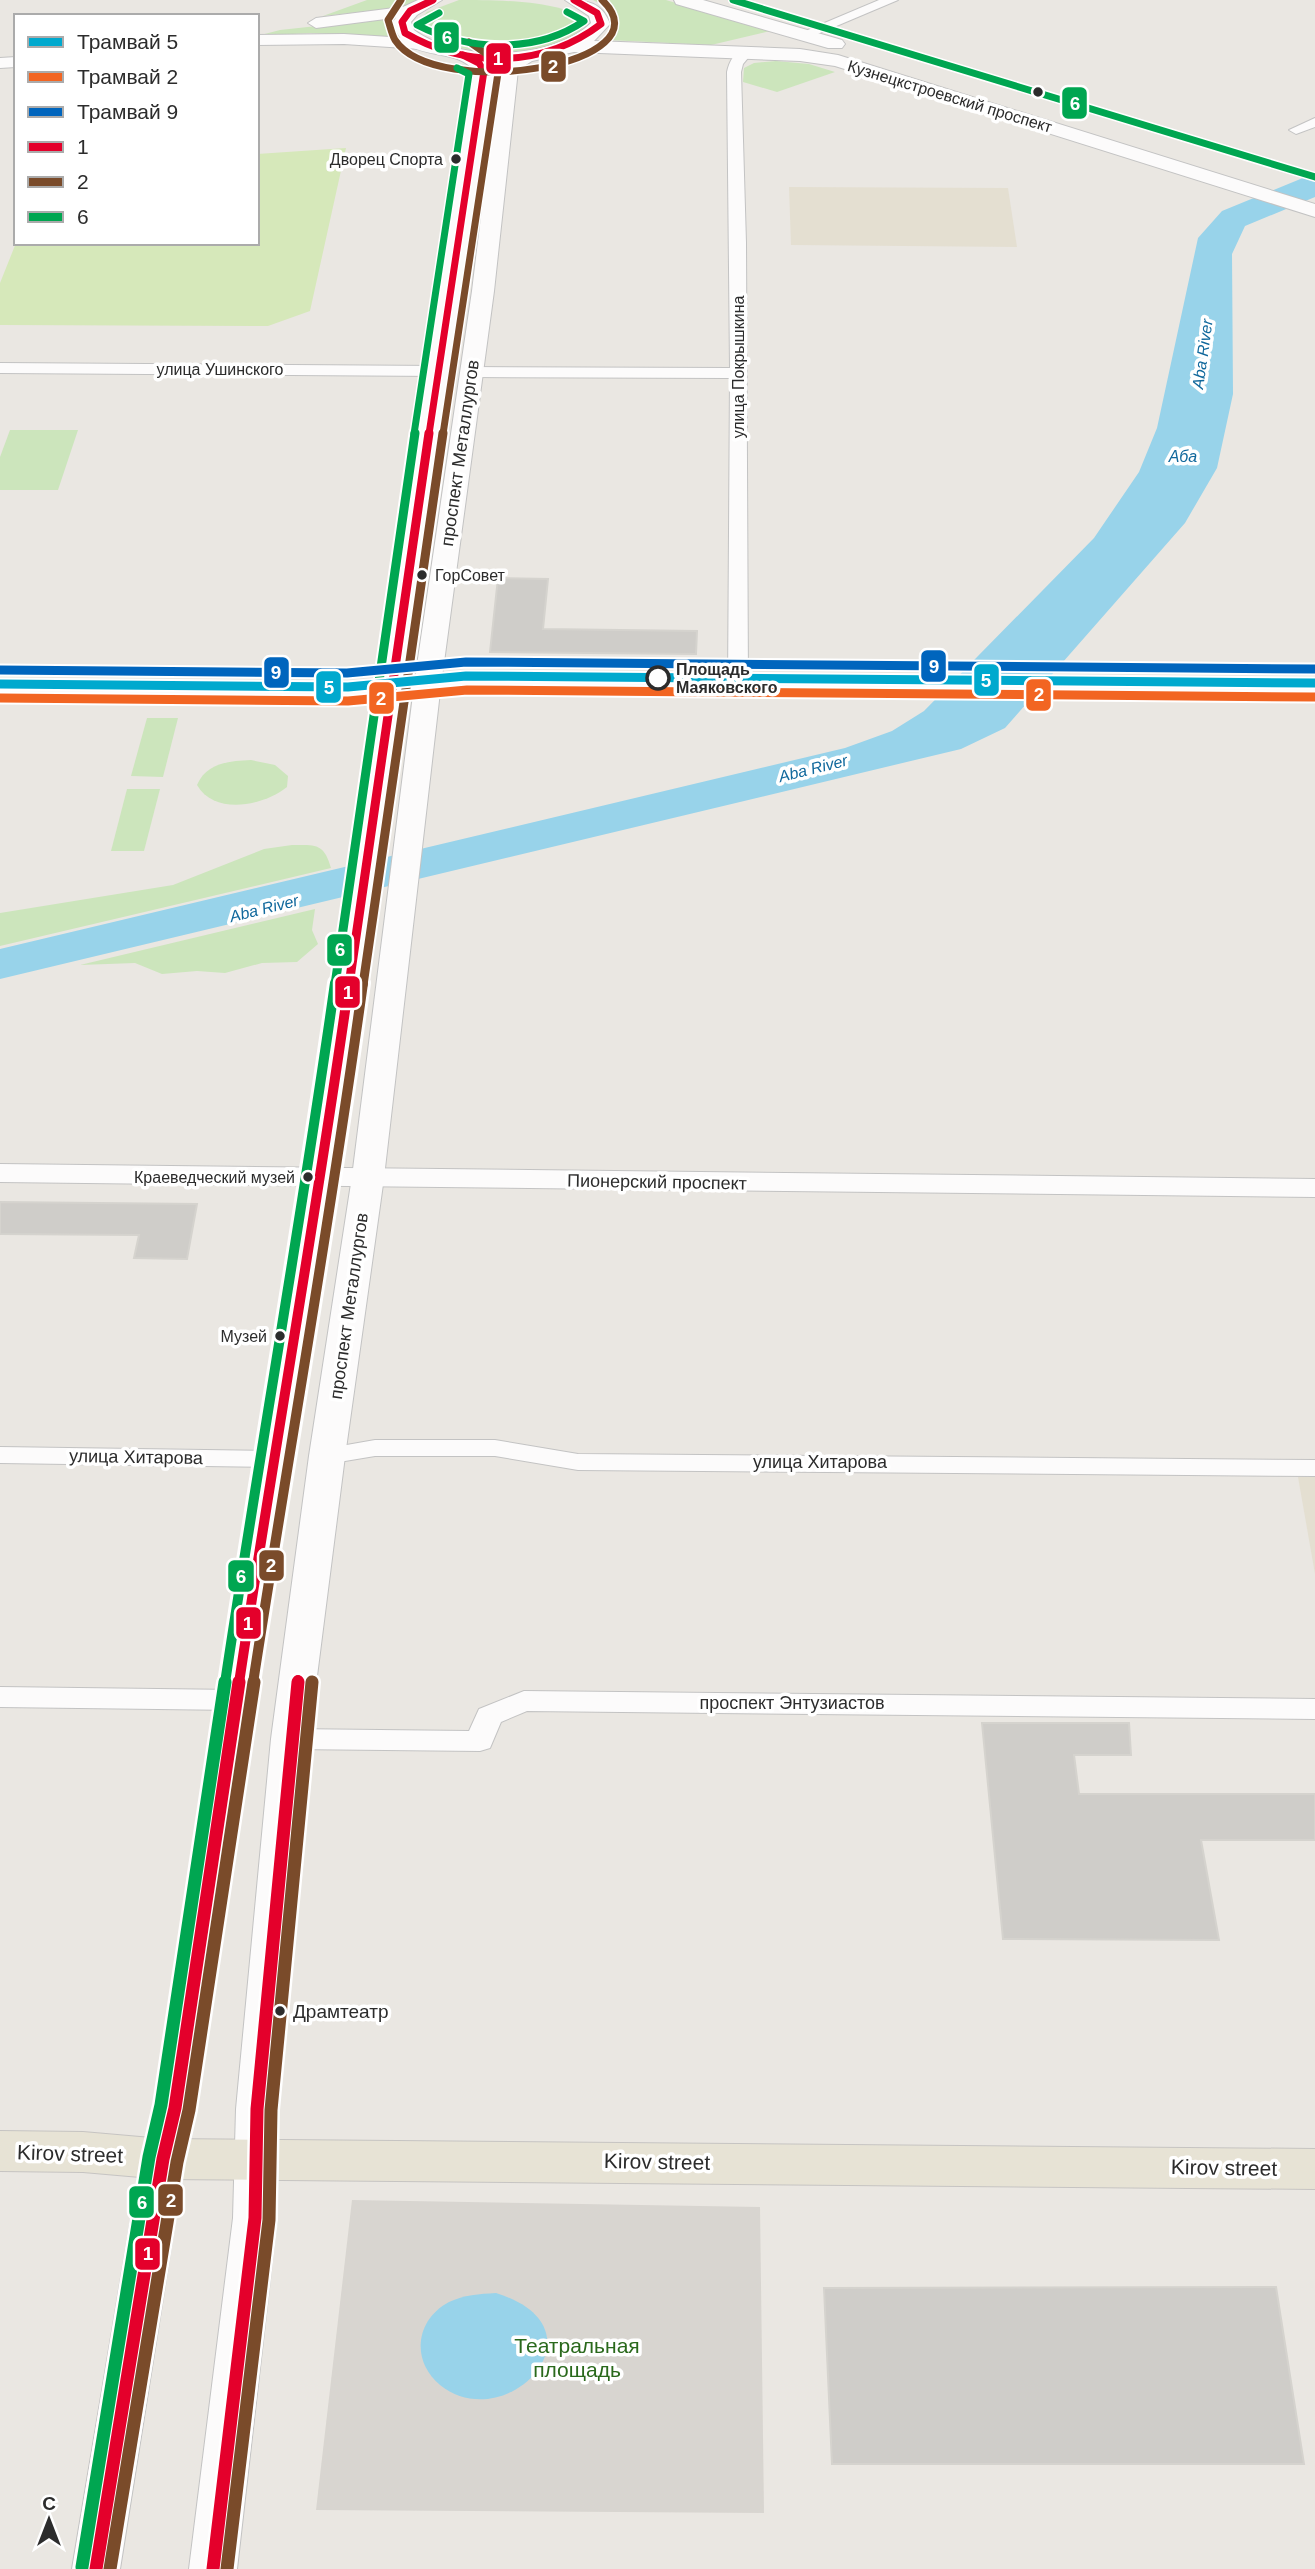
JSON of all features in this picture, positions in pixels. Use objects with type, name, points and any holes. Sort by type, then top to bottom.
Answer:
[{"type":"main road","points":[[433,0],[410,11],[402,22],[405,33],[420,44],[463,55],[527,56],[574,46],[593,36],[601,24],[597,13],[574,0]]},
{"type":"main road","name":"Кузнецкстроевский проспект","points":[[682,0],[1315,192]]},
{"type":"main road","name":"Кузнецкстроевский проспект","points":[[574,46],[800,55],[838,61],[1315,211]]},
{"type":"main road","name":"проспект Металлургов","points":[[213,2569],[255,2218],[257,2109],[290,1739],[327,1456],[361,911],[391,680],[484,71],[479,63],[463,55]]},
{"type":"main road","name":"проспект Металлургов","points":[[96,2569],[163,2159],[175,2108],[273,1459],[345,1172],[400,911],[509,68],[527,56]]},
{"type":"main road","points":[[0,671],[351,674],[391,680]]},
{"type":"main road","points":[[0,692],[347,694],[391,680],[430,676],[1077,678],[1315,671]]},
{"type":"main road","points":[[1077,678],[1315,691]]},
{"type":"main road","name":"Kirov street","points":[[0,2151],[83,2152],[163,2159],[1315,2169]]},
{"type":"street","points":[[803,35],[891,0]]},
{"type":"street","points":[[259,30],[345,2]]},
{"type":"street","points":[[286,23],[410,11]]},
{"type":"street","points":[[259,40],[331,38],[420,44]]},
{"type":"street","name":"улица Покрышкина","points":[[738,675],[734,72],[736,63],[746,52]]},
{"type":"street","points":[[1296,130],[1315,122]]},
{"type":"street","name":"улица Ушинского","points":[[0,368],[439,371]]},
{"type":"street","points":[[471,372],[737,373]]},
{"type":"street","name":"Пионерский проспект","points":[[0,1173],[345,1172],[1315,1188]]},
{"type":"street","name":"улица Хитарова","points":[[327,1456],[375,1448],[495,1448],[578,1462],[1315,1468]]},
{"type":"street","name":"улица Хитарова","points":[[0,1455],[273,1459]]},
{"type":"street","points":[[0,1697],[236,1700]]},
{"type":"street","name":"проспект Энтузиастов","points":[[290,1739],[480,1741],[489,1716],[524,1701],[1315,1709]]},
{"type":"shaded area","points":[[789,187],[1008,188],[1017,247],[791,245]]},
{"type":"shaded area","points":[[1298,1477],[1315,1477],[1315,1574]]},
{"type":"shaded area","name":"Театральная площадь","points":[[352,2200],[760,2207],[764,2513],[316,2510]]},
{"type":"green space","points":[[367,0],[425,0],[406,7],[323,16]]},
{"type":"green space","points":[[459,0],[526,2],[559,8],[584,19],[583,28],[568,39],[548,46],[503,52],[457,47],[437,40],[421,30],[419,21],[427,12]]},
{"type":"green space","points":[[593,0],[666,0],[770,31],[711,45],[608,40],[615,27],[614,16]]},
{"type":"green space","points":[[391,18],[398,20],[395,30],[401,37],[311,33],[259,36],[280,30]]},
{"type":"green space","points":[[776,61],[809,64],[835,72],[777,92],[743,82],[744,68],[754,63]]},
{"type":"green space","points":[[346,148],[310,311],[268,326],[0,325],[0,283],[15,245],[259,245],[259,154]]},
{"type":"green space","points":[[10,430],[78,430],[58,490],[0,490],[0,457]]},
{"type":"green space","points":[[147,718],[178,718],[163,777],[131,776]]},
{"type":"green space","points":[[251,760],[275,765],[288,776],[287,787],[265,799],[240,805],[215,801],[205,795],[197,785],[212,768]]},
{"type":"green space","points":[[127,789],[160,789],[144,851],[111,851]]},
{"type":"green space","points":[[292,845],[318,847],[325,854],[331,868],[0,946],[0,913],[173,885],[264,849]]},
{"type":"green space","points":[[315,909],[312,930],[318,944],[297,962],[262,963],[225,973],[197,971],[162,974],[135,963],[80,965]]},
{"type":"water","name":"Аба","points":[[1315,173],[1315,197],[1245,226],[1232,254],[1233,394],[1217,468],[1185,523],[1005,728],[961,749],[0,979],[0,949],[845,748],[892,731],[924,711],[1094,538],[1139,472],[1157,428],[1198,238],[1222,211]]},
{"type":"water","points":[[496,2293],[529,2309],[545,2330],[546,2352],[536,2372],[517,2389],[493,2398],[466,2398],[440,2385],[424,2364],[421,2341],[424,2330],[429,2319],[449,2302],[466,2296]]},
{"type":"building","points":[[498,578],[548,579],[543,629],[697,631],[696,654],[490,652]]},
{"type":"building","points":[[0,1202],[197,1204],[187,1259],[134,1258],[139,1235],[0,1234]]},
{"type":"building","points":[[982,1723],[1129,1723],[1131,1755],[1074,1755],[1079,1794],[1315,1794],[1315,1840],[1201,1840],[1219,1940],[1003,1939]]},
{"type":"building","points":[[1276,2287],[1304,2464],[832,2464],[824,2288]]},
{"type":"tram line","name":"9","points":[[0,670],[347,673],[466,662],[1315,669]]},
{"type":"tram line","name":"5","points":[[0,684],[348,687],[466,676],[1315,683]]},
{"type":"tram line","name":"2","points":[[0,698],[348,701],[467,690],[1315,697]]},
{"type":"transit line","name":"2","points":[[401,0],[388,20],[395,41],[413,55],[437,65],[497,72],[553,66],[573,61],[592,51],[614,27],[615,18],[602,0]]},
{"type":"transit line","name":"1","points":[[433,0],[410,11],[402,22],[405,33],[426,45],[450,53],[505,59],[558,49],[582,39],[601,24],[597,13],[574,0]]},
{"type":"transit line","name":"6","points":[[733,0],[1315,177]]},
{"type":"transit line","name":"6","points":[[439,13],[417,25],[454,39],[502,44],[549,39],[584,21],[567,12]]},
{"type":"transit line","name":"2","points":[[110,2569],[177,2162],[189,2110],[287,1461],[336,1179],[406,679],[498,73],[492,58],[469,42]]},
{"type":"transit line","name":"1","points":[[96,2569],[163,2159],[175,2108],[273,1459],[322,1177],[392,677],[484,71],[479,63],[463,55]]},
{"type":"transit line","name":"6","points":[[82,2567],[149,2157],[161,2105],[259,1457],[308,1175],[378,675],[469,74],[457,68]]},
{"type":"transit line","name":"1","points":[[213,2569],[255,2218],[257,2109],[298,1680]]},
{"type":"transit line","name":"2","points":[[227,2569],[269,2220],[271,2110],[312,1681]]},
{"type":"place","name":"Дворец Спорта","points":[[456,159]]},
{"type":"place","name":"ГорСовет","points":[[422,575]]},
{"type":"place","name":"Площадь Маяковского","points":[[658,678]]},
{"type":"place","name":"Краеведческий музей","points":[[308,1177]]},
{"type":"place","name":"Музей","points":[[280,1336]]},
{"type":"place","name":"Драмтеатр","points":[[280,2011]]},
{"type":"water label","name":"Aba River","points":[[1202,354]]},
{"type":"water label","name":"Aba River","points":[[813,768]]},
{"type":"water label","name":"Aba River","points":[[264,908]]}]
